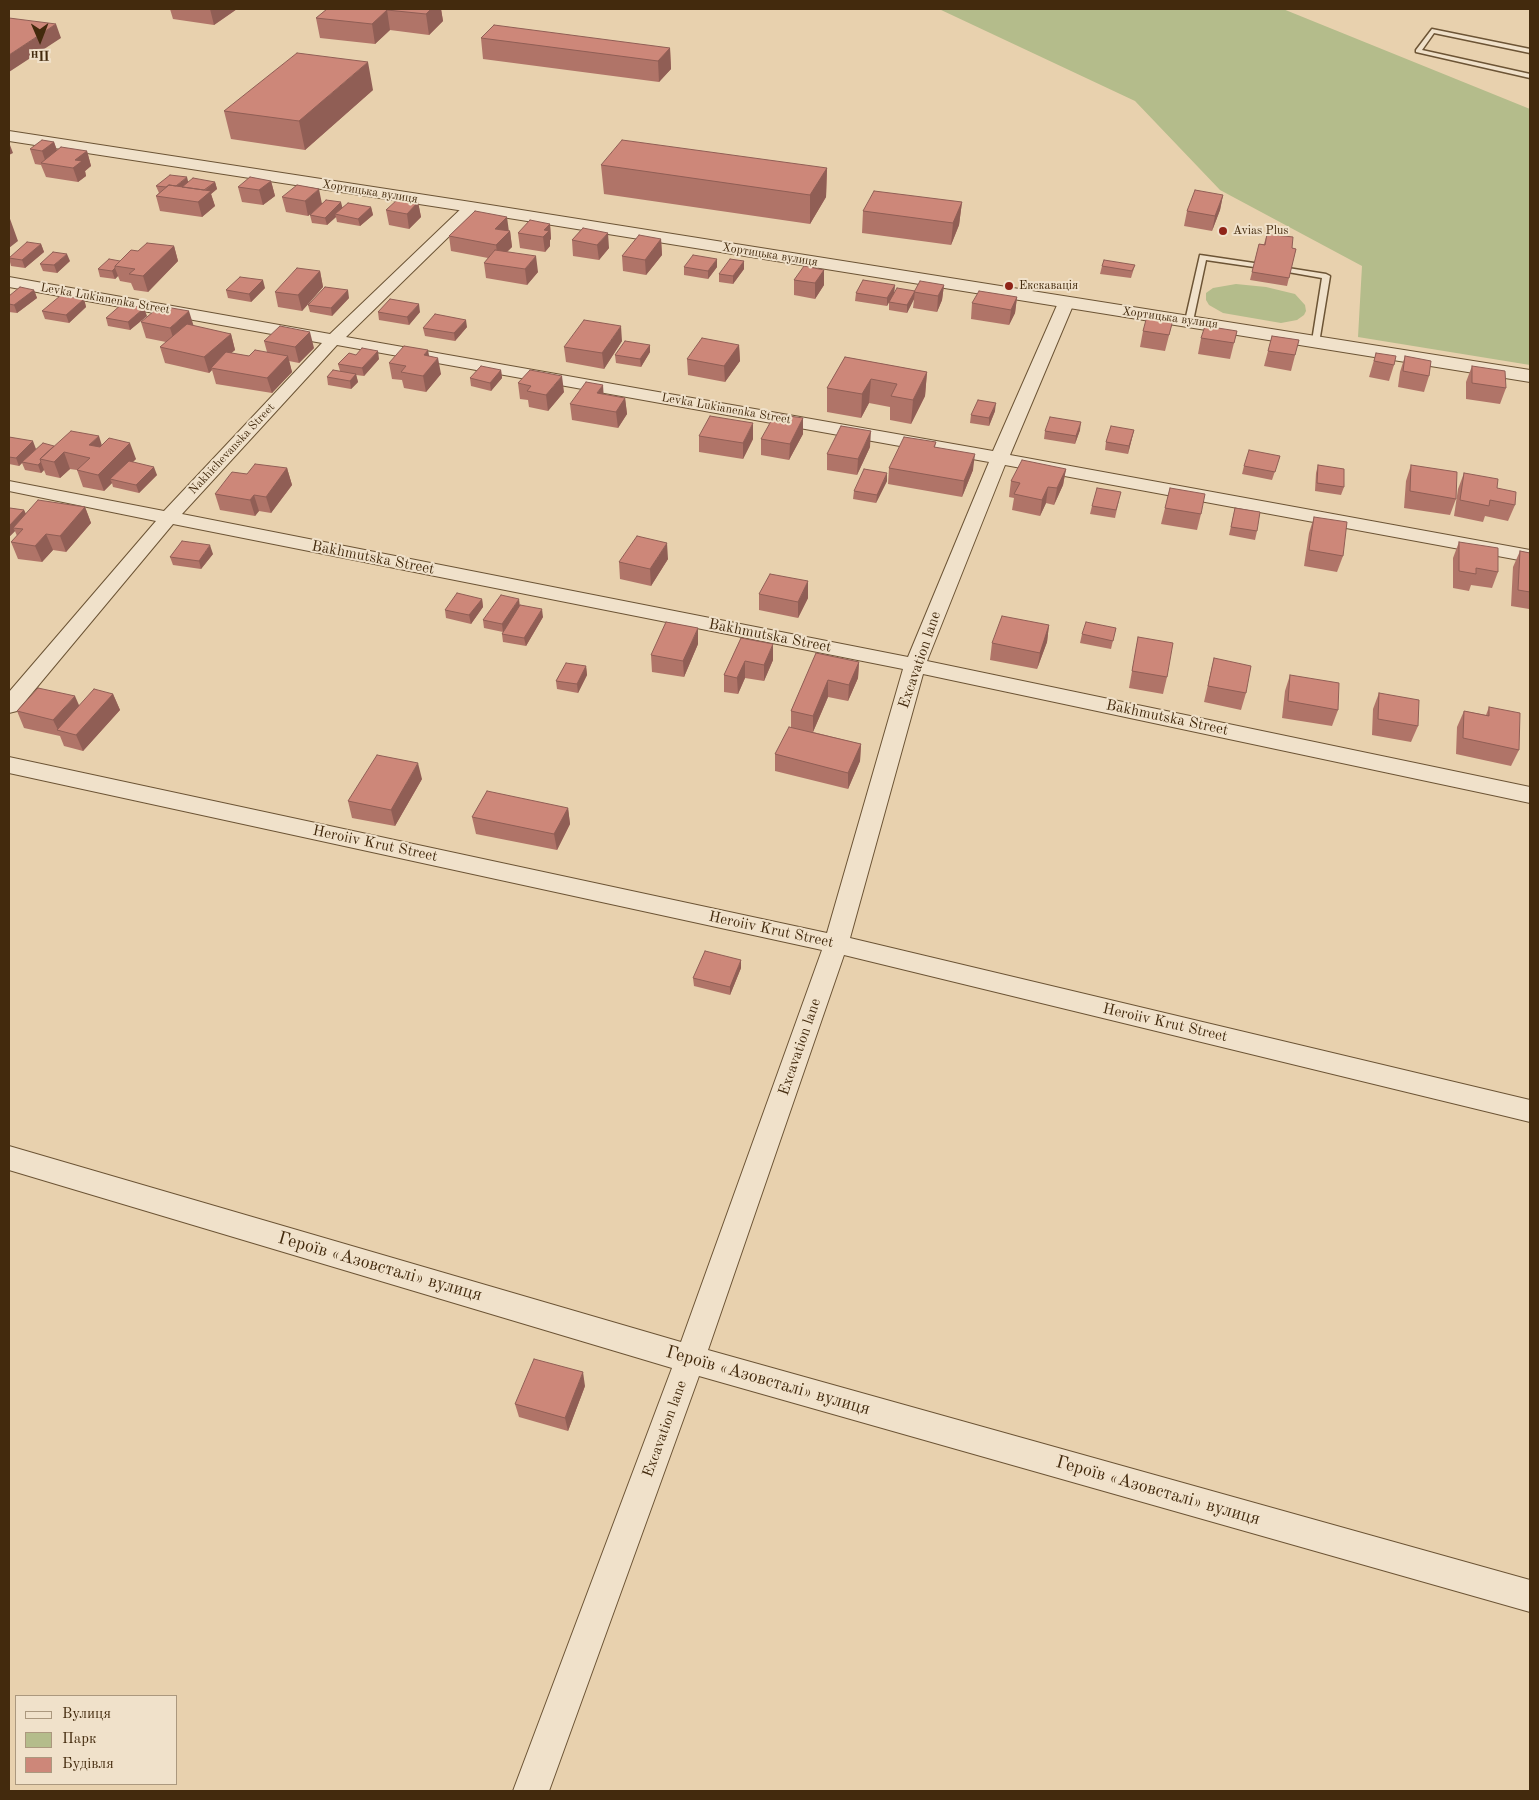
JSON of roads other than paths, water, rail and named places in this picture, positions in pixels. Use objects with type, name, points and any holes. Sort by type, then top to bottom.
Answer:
[{"type":"street","name":"Хортицька вулиця","points":[[9,136],[471,207],[1530,376]]},
{"type":"street","name":"Nakhichevanska Street","points":[[9,706],[168,518],[334,339],[471,207]]},
{"type":"street","name":"Levka Lukianenka Street","points":[[9,282],[999,458],[1530,556]]},
{"type":"street","name":"Excavation lane","points":[[531,1791],[690,1359],[836,944],[915,665],[999,458],[1066,302]]},
{"type":"street","name":"Bakhmutska Street","points":[[9,486],[915,665],[1530,795]]},
{"type":"street","name":"Heroiiv Krut Street","points":[[9,765],[836,944],[1530,1111]]},
{"type":"street","name":"Героїв «Азовсталі» вулиця","points":[[9,1158],[690,1359],[1530,1596]]},
{"type":"lane","points":[[1530,51],[1432,31],[1418,51],[1530,76]]},
{"type":"lane","points":[[1189,321],[1203,258],[1254,265]]},
{"type":"lane","points":[[1291,270],[1326,276],[1316,341]]},
{"type":"place","name":"Avias Plus","points":[[1223,231]]},
{"type":"place","name":"Екскавація","points":[[1009,286]]}]
